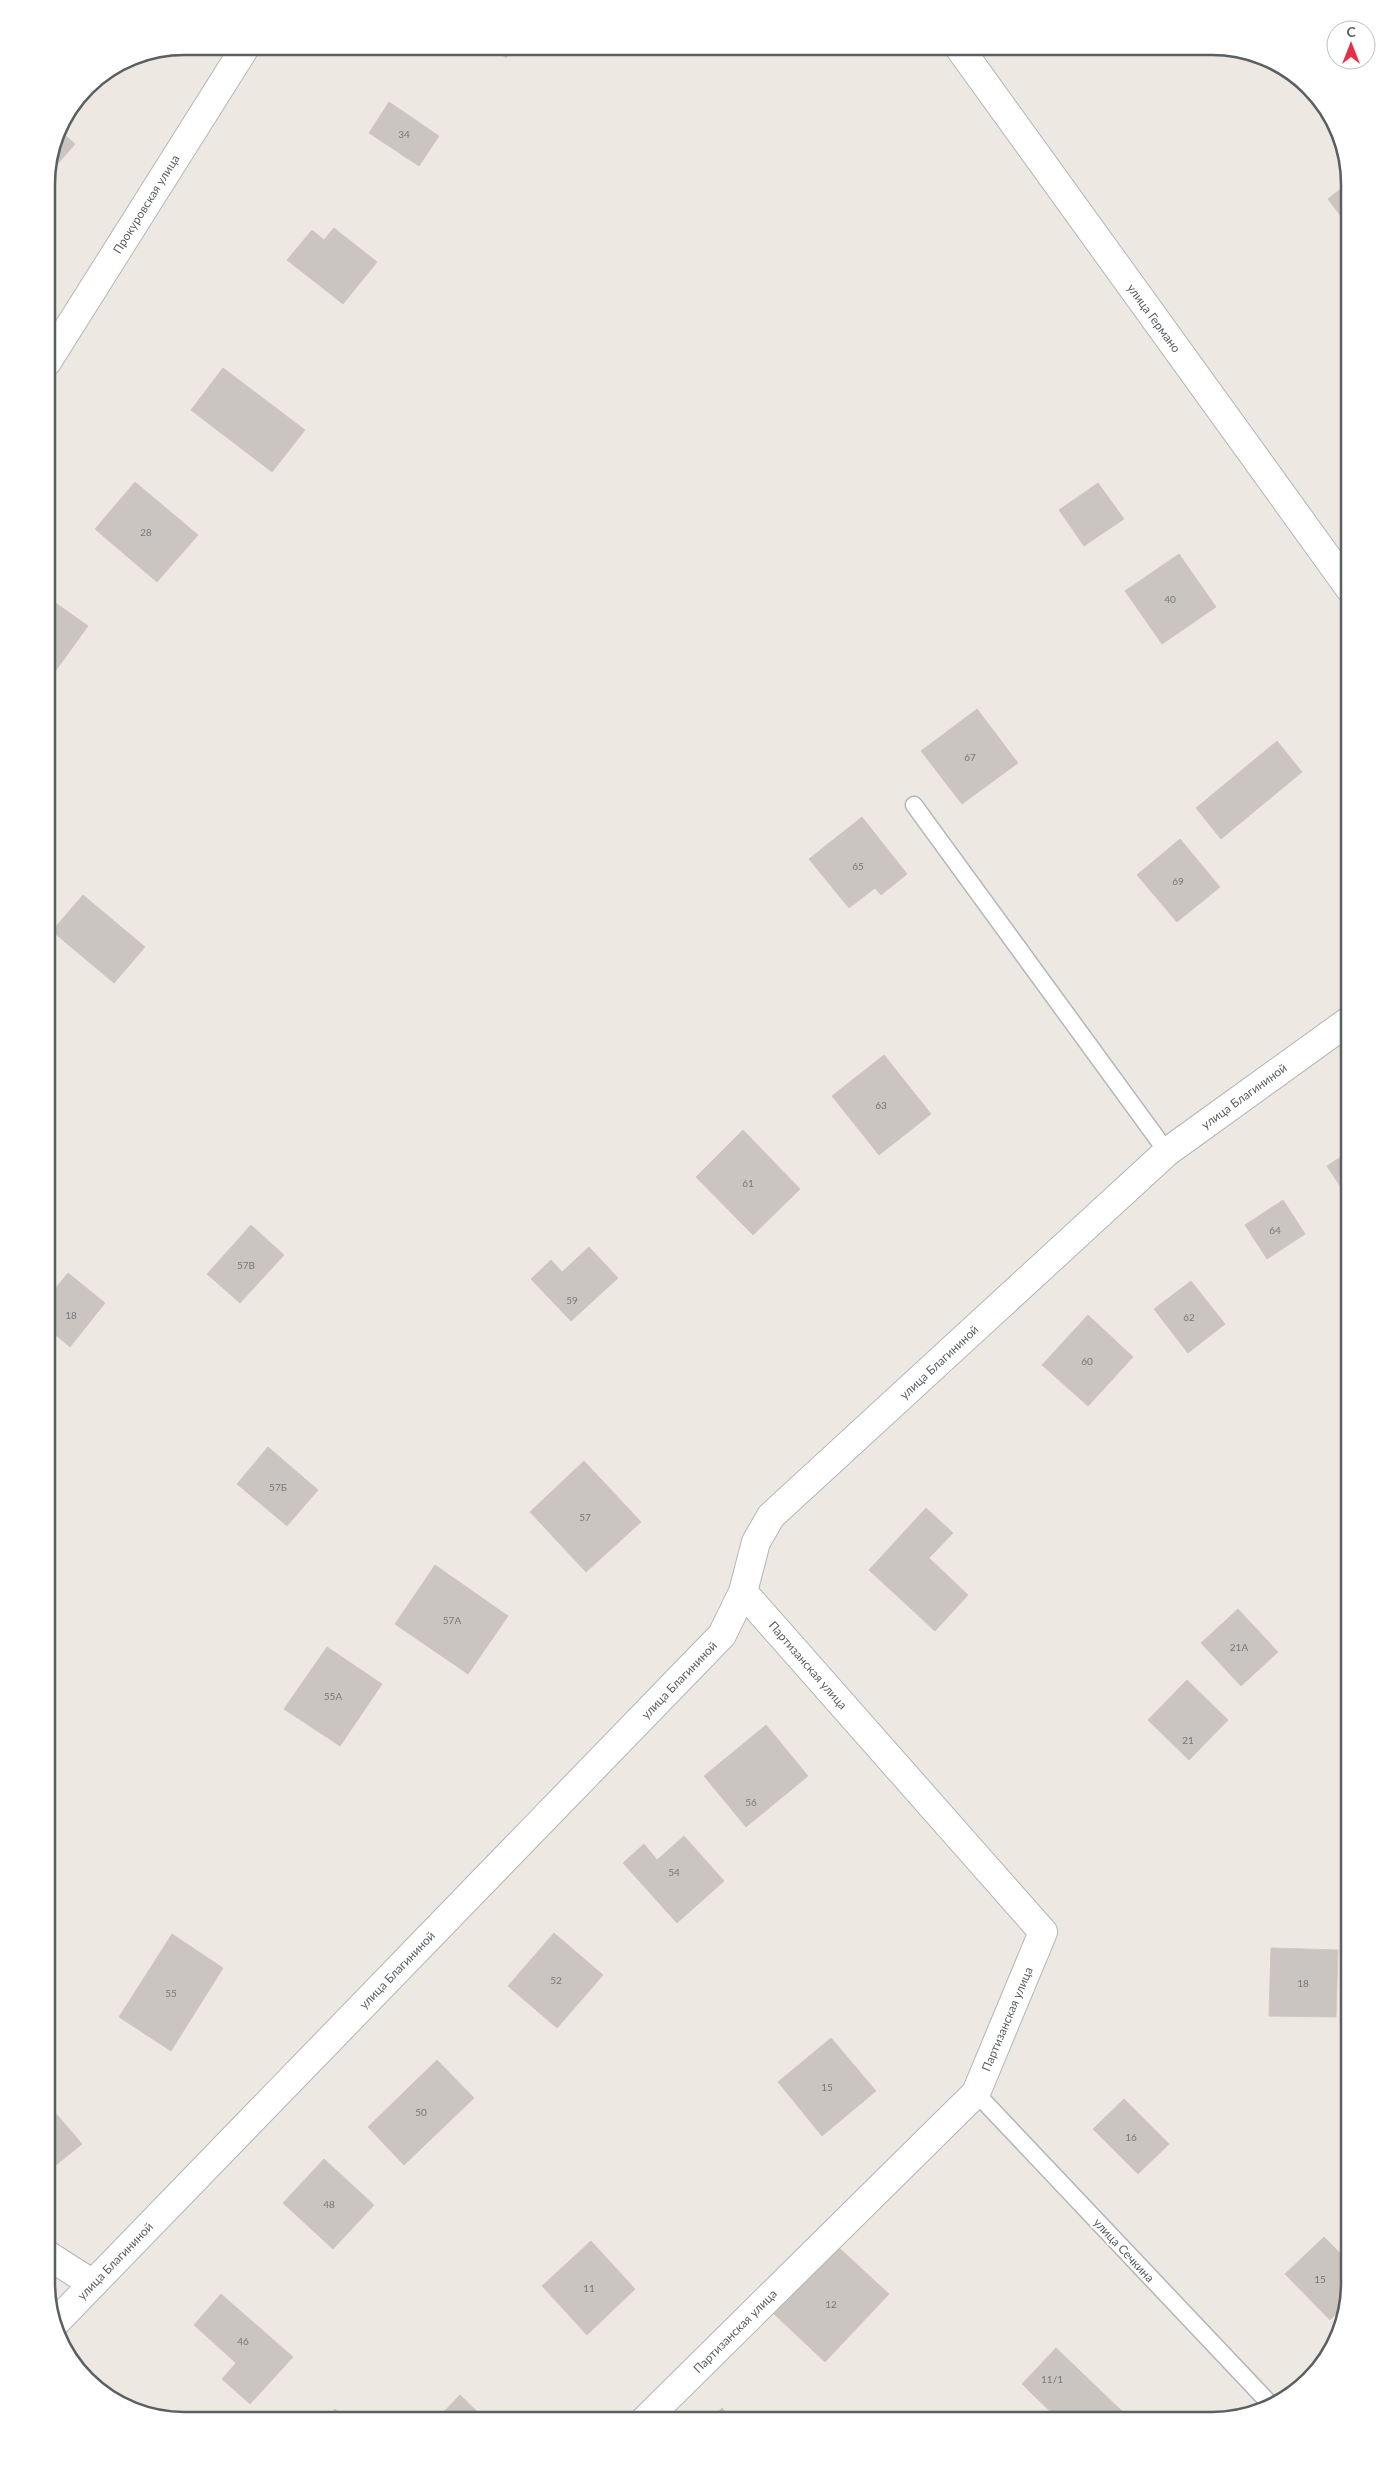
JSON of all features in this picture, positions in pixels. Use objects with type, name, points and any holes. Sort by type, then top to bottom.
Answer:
[{"type":"street","name":"Прокуровская улица","points":[[55,348],[240,55]]},
{"type":"street","name":"улица Германо","points":[[964,55],[1341,577]]},
{"type":"street","name":"улица Благининой","points":[[59,2318],[722,1635],[744,1592],[756,1542],[771,1516],[1167,1152],[1341,1026]]},
{"type":"street","name":"Партизанская улица","points":[[653,2412],[976,2093],[1043,1932],[744,1592]]},
{"type":"street","points":[[55,2260],[92,2284]]},
{"type":"lane","points":[[914,805],[1167,1152]]},
{"type":"lane","name":"улица Сечкина","points":[[976,2093],[1266,2400]]},
{"type":"building","points":[[389,102],[439,136],[419,166],[369,133]]},
{"type":"building","points":[[65,135],[75,144],[56,166]]},
{"type":"building","points":[[1341,188],[1341,216],[1328,199]]},
{"type":"building","points":[[334,228],[377,262],[343,304],[287,260],[312,230],[324,240]]},
{"type":"building","points":[[223,368],[305,430],[272,472],[191,410]]},
{"type":"building","points":[[135,482],[198,535],[157,582],[95,529]]},
{"type":"building","points":[[1098,483],[1124,519],[1084,546],[1059,510]]},
{"type":"building","points":[[1179,554],[1216,607],[1162,644],[1125,591]]},
{"type":"building","points":[[55,602],[88,626],[55,672]]},
{"type":"building","points":[[977,709],[1018,763],[962,804],[921,751]]},
{"type":"building","points":[[1277,741],[1302,772],[1221,839],[1196,808]]},
{"type":"building","points":[[862,817],[907,874],[881,895],[875,888],[849,908],[809,859]]},
{"type":"building","points":[[1180,839],[1220,887],[1177,922],[1137,875]]},
{"type":"building","points":[[83,895],[145,947],[114,983],[55,934],[55,928]]},
{"type":"building","points":[[884,1055],[931,1114],[879,1155],[832,1096]]},
{"type":"building","points":[[743,1130],[800,1189],[753,1235],[696,1177]]},
{"type":"building","points":[[1341,1157],[1341,1187],[1327,1166]]},
{"type":"building","points":[[1283,1200],[1305,1234],[1267,1259],[1245,1225]]},
{"type":"building","points":[[251,1225],[284,1255],[240,1303],[207,1274]]},
{"type":"building","points":[[589,1247],[618,1278],[571,1321],[531,1279],[551,1260],[562,1272]]},
{"type":"building","points":[[68,1273],[105,1303],[70,1347],[55,1334],[55,1289]]},
{"type":"building","points":[[1191,1281],[1225,1324],[1188,1353],[1154,1309]]},
{"type":"building","points":[[1088,1315],[1133,1357],[1088,1406],[1042,1365]]},
{"type":"building","points":[[268,1447],[318,1490],[287,1526],[237,1484]]},
{"type":"building","points":[[584,1461],[641,1522],[586,1572],[530,1512]]},
{"type":"building","points":[[926,1508],[953,1533],[929,1558],[968,1595],[935,1631],[869,1570]]},
{"type":"building","points":[[435,1565],[508,1616],[468,1674],[395,1624]]},
{"type":"building","points":[[1238,1609],[1278,1652],[1241,1686],[1201,1643]]},
{"type":"building","points":[[327,1647],[382,1684],[340,1746],[284,1709]]},
{"type":"building","points":[[1187,1680],[1228,1720],[1189,1760],[1148,1720]]},
{"type":"building","points":[[766,1725],[808,1776],[746,1827],[704,1776]]},
{"type":"building","points":[[684,1836],[724,1881],[677,1923],[623,1863],[644,1844],[657,1860]]},
{"type":"building","points":[[554,1933],[603,1975],[557,2028],[508,1986]]},
{"type":"building","points":[[172,1934],[223,1968],[171,2051],[119,2017]]},
{"type":"building","points":[[1271,1948],[1338,1950],[1336,2017],[1269,2016]]},
{"type":"building","points":[[831,2038],[876,2091],[822,2136],[778,2082]]},
{"type":"building","points":[[437,2060],[474,2098],[404,2165],[368,2127]]},
{"type":"building","points":[[1124,2099],[1169,2144],[1138,2174],[1093,2129]]},
{"type":"building","points":[[55,2112],[82,2144],[55,2166]]},
{"type":"building","points":[[324,2159],[374,2205],[333,2249],[283,2203]]},
{"type":"building","points":[[1324,2237],[1341,2254],[1341,2283],[1338,2312],[1330,2320],[1285,2274]]},
{"type":"building","points":[[591,2241],[635,2289],[587,2335],[542,2286]]},
{"type":"building","points":[[837,2246],[889,2294],[825,2362],[773,2313]]},
{"type":"building","points":[[221,2294],[293,2357],[250,2404],[222,2379],[236,2363],[194,2325]]},
{"type":"building","points":[[1056,2348],[1123,2412],[1051,2412],[1022,2384]]},
{"type":"building","points":[[460,2395],[478,2412],[444,2412]]}]
